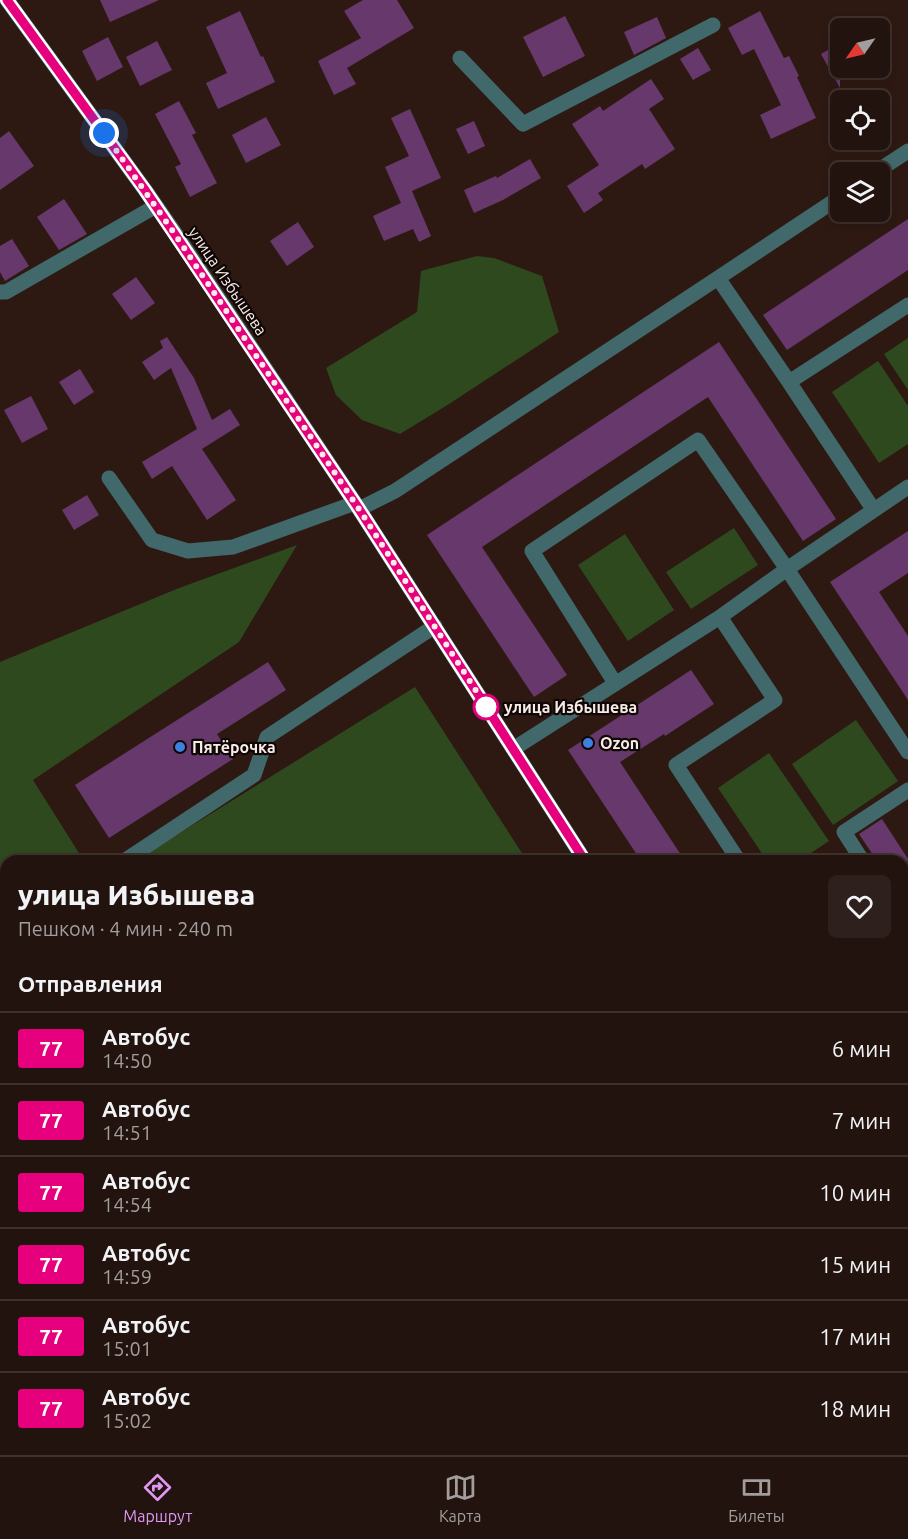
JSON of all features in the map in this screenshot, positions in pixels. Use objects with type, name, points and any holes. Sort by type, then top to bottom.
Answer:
[{"type":"street","name":"улица Избышева","points":[[7,0],[156,206],[357,506],[581,855]]},
{"type":"street","points":[[460,58],[523,124],[713,25]]},
{"type":"street","points":[[890,163],[908,151]]},
{"type":"street","points":[[109,478],[152,540],[188,551],[233,547],[357,506],[395,491],[830,203]]},
{"type":"street","points":[[0,292],[6,292],[156,206]]},
{"type":"street","points":[[718,278],[873,509]]},
{"type":"street","points":[[789,382],[908,305]]},
{"type":"street","points":[[615,683],[532,550],[698,440],[787,569],[908,752]]},
{"type":"street","points":[[513,749],[720,617],[873,509],[908,487]]},
{"type":"street","points":[[720,617],[775,700],[676,765],[735,855]]},
{"type":"street","points":[[133,855],[254,775],[267,737],[435,626]]},
{"type":"street","points":[[859,855],[844,832],[908,790]]},
{"type":"green space","points":[[477,256],[494,258],[542,276],[559,332],[400,434],[362,420],[336,395],[326,368],[417,312],[421,271]]},
{"type":"green space","points":[[908,338],[908,390],[884,354]]},
{"type":"green space","points":[[878,361],[908,406],[908,444],[879,463],[832,392]]},
{"type":"green space","points":[[734,528],[758,565],[691,609],[666,572]]},
{"type":"green space","points":[[625,534],[674,610],[628,641],[578,565]]},
{"type":"green space","points":[[297,545],[239,642],[33,780],[80,855],[0,855],[0,662],[179,588]]},
{"type":"green space","points":[[415,687],[523,855],[145,855]]},
{"type":"green space","points":[[856,720],[898,781],[833,825],[792,764]]},
{"type":"green space","points":[[769,753],[829,841],[808,855],[763,855],[718,788]]},
{"type":"building","points":[[100,0],[159,0],[110,22]]},
{"type":"building","points":[[363,0],[397,0],[414,28],[347,68],[356,84],[334,95],[318,61],[361,38],[344,11]]},
{"type":"building","points":[[240,11],[275,82],[218,109],[206,83],[227,73],[206,27]]},
{"type":"building","points":[[760,11],[784,58],[789,56],[816,118],[771,139],[760,115],[781,105],[754,49],[742,55],[728,28]]},
{"type":"building","points":[[565,16],[585,56],[543,77],[523,37]]},
{"type":"building","points":[[657,17],[666,38],[634,55],[624,32]]},
{"type":"building","points":[[108,37],[123,67],[97,81],[82,51]]},
{"type":"building","points":[[157,41],[172,70],[140,86],[126,57]]},
{"type":"building","points":[[698,48],[711,70],[693,80],[680,59]]},
{"type":"building","points":[[830,49],[830,70],[821,54]]},
{"type":"building","points":[[834,78],[840,78],[840,88]]},
{"type":"building","points":[[651,79],[664,99],[649,109],[675,149],[645,169],[642,164],[598,193],[603,200],[584,213],[567,186],[599,165],[572,124],[600,106],[603,111]]},
{"type":"building","points":[[179,101],[196,133],[192,135],[217,183],[190,197],[175,167],[181,164],[155,114]]},
{"type":"building","points":[[410,109],[441,178],[412,191],[431,236],[419,242],[413,229],[384,241],[373,216],[401,203],[385,167],[409,156],[391,118]]},
{"type":"building","points":[[266,117],[281,145],[246,163],[232,135]]},
{"type":"building","points":[[474,121],[485,146],[468,154],[456,129]]},
{"type":"building","points":[[9,131],[34,166],[0,190],[0,138]]},
{"type":"building","points":[[530,159],[541,178],[503,200],[474,213],[464,190],[496,176],[497,178]]},
{"type":"building","points":[[64,199],[87,234],[59,250],[37,217]]},
{"type":"building","points":[[908,219],[908,270],[787,350],[763,315]]},
{"type":"building","points":[[298,222],[314,247],[287,266],[270,241]]},
{"type":"building","points":[[12,239],[29,266],[5,281],[0,272],[0,246]]},
{"type":"building","points":[[136,277],[155,303],[131,320],[112,294]]},
{"type":"building","points":[[167,337],[194,378],[212,420],[230,409],[240,425],[202,449],[236,500],[207,520],[172,466],[152,479],[142,462],[197,429],[171,368],[154,380],[142,362],[163,348],[160,341]]},
{"type":"building","points":[[719,342],[836,519],[803,541],[708,397],[482,547],[567,675],[534,697],[427,535]]},
{"type":"building","points":[[80,369],[94,392],[74,405],[59,382]]},
{"type":"building","points":[[31,396],[48,429],[22,443],[4,410]]},
{"type":"building","points":[[87,495],[99,515],[74,530],[62,510]]},
{"type":"building","points":[[908,531],[908,573],[879,592],[908,636],[908,700],[830,582]]},
{"type":"building","name":"Пятёрочка","points":[[268,662],[286,690],[217,734],[233,759],[109,838],[75,785]]},
{"type":"building","points":[[691,670],[714,704],[620,762],[681,855],[637,855],[568,750]]},
{"type":"building","points":[[882,819],[905,855],[873,855],[859,834]]},
{"type":"bus line","name":"77","points":[[7,0],[172,230],[359,509],[581,855]]},
{"type":"place","name":"улица Избышева","points":[[486,707]]},
{"type":"place","name":"Ozon","points":[[588,743]]},
{"type":"place","name":"Пятёрочка","points":[[180,747]]},
{"type":"route","points":[[104,133],[145,190],[359,509],[491,714],[486,707]]}]
